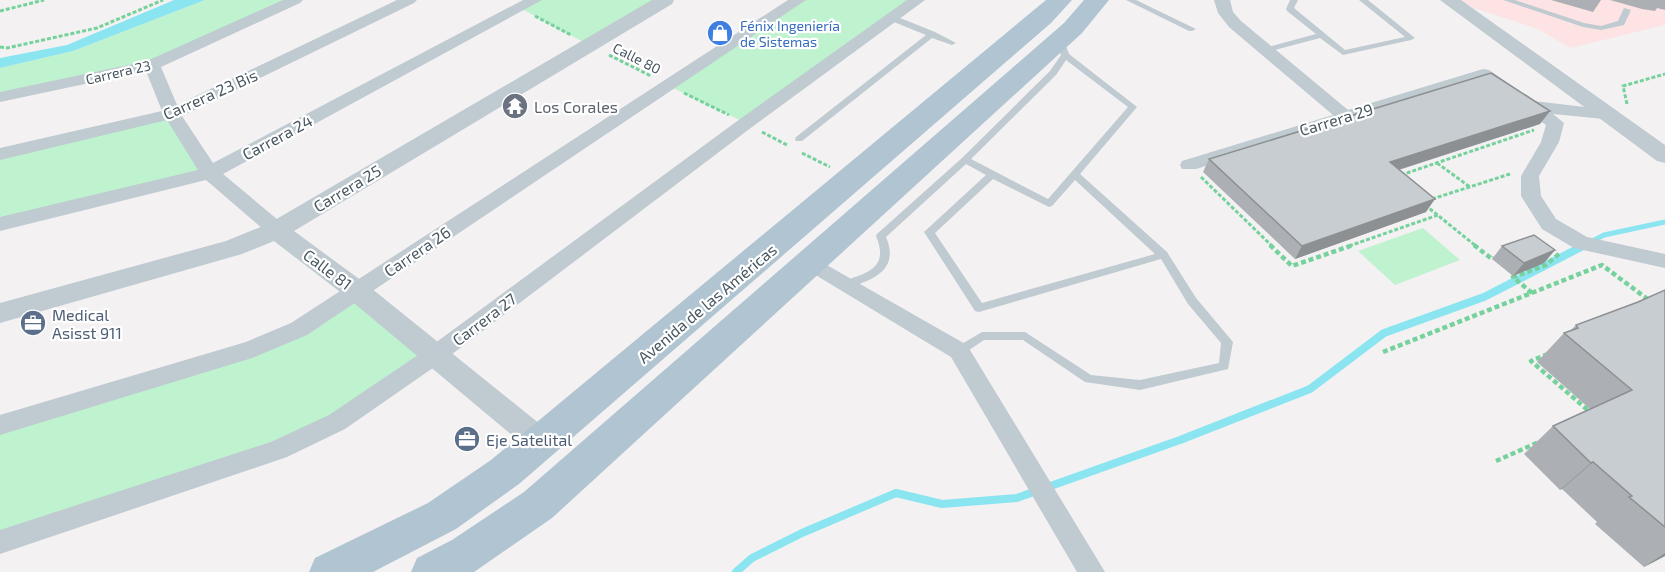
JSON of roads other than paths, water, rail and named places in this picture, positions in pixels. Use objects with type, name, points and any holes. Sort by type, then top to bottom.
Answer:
[{"type":"main road","name":"Avenida de las Américas","points":[[330,572],[442,516],[541,442],[1028,30],[1060,0]]},
{"type":"main road","points":[[432,572],[467,554],[538,505],[811,263],[1062,48],[1097,0]]},
{"type":"main road","points":[[811,263],[822,231],[1010,64],[1028,30]]},
{"type":"street","name":"Carrera 23","points":[[0,97],[152,65],[296,0]]},
{"type":"street","name":"Carrera 23 Bis","points":[[0,154],[172,114],[409,0]]},
{"type":"street","name":"Carrera 25","points":[[0,313],[233,248],[277,230],[665,0]]},
{"type":"street","name":"Carrera 26","points":[[0,425],[252,349],[299,329],[798,0]]},
{"type":"street","name":"Carrera 27","points":[[0,542],[278,450],[337,422],[435,355],[746,123],[917,0]]},
{"type":"street","points":[[1222,0],[1226,13],[1345,116]]},
{"type":"street","points":[[1449,0],[1665,156]]},
{"type":"street","name":"Carrera 24","points":[[0,224],[210,173],[527,4]]},
{"type":"street","name":"Calle 81","points":[[152,65],[172,114],[210,173],[277,230],[357,291],[541,442]]},
{"type":"street","name":"Carrera 29","points":[[1188,165],[1483,74],[1528,105]]},
{"type":"street","points":[[1528,105],[1604,114]]},
{"type":"street","points":[[1528,105],[1555,123],[1550,142],[1530,176],[1531,196],[1549,224],[1571,238],[1601,249],[1665,261]]},
{"type":"street","points":[[811,263],[959,351],[1092,572]]},
{"type":"lane","points":[[1130,0],[1192,29]]},
{"type":"lane","points":[[1294,0],[1290,9],[1343,53],[1411,38],[1363,0]]},
{"type":"lane","points":[[1507,0],[1569,23],[1602,28],[1621,23],[1627,10]]},
{"type":"lane","points":[[892,18],[952,43]]},
{"type":"lane","points":[[799,139],[932,33]]},
{"type":"lane","points":[[1267,50],[1322,35]]},
{"type":"lane","points":[[847,284],[871,275],[879,269],[886,252],[881,236],[965,160],[1053,73],[1062,48],[1133,107],[1049,204],[965,160]]},
{"type":"lane","points":[[992,175],[929,232],[979,308],[1163,255]]},
{"type":"lane","points":[[959,351],[982,336],[1025,336],[1089,379],[1140,385],[1224,366],[1227,342],[1192,301],[1163,255],[1075,175]]},
{"type":"water","points":[[174,0],[205,0],[73,51],[0,68],[0,58],[67,45]]},
{"type":"waterway","points":[[1583,246],[1604,235],[1665,222]]},
{"type":"waterway","points":[[736,572],[752,558],[802,533],[896,493],[942,504],[1017,498],[1180,440],[1310,389],[1384,333],[1484,297],[1585,245]]},
{"type":"place","name":"Fénix Ingeniería de Sistemas","points":[[720,33]]},
{"type":"place","name":"Los Corales","points":[[515,106]]},
{"type":"place","name":"Medical Asisst 911","points":[[33,323]]},
{"type":"place","name":"Eje Satelital","points":[[467,439]]}]
